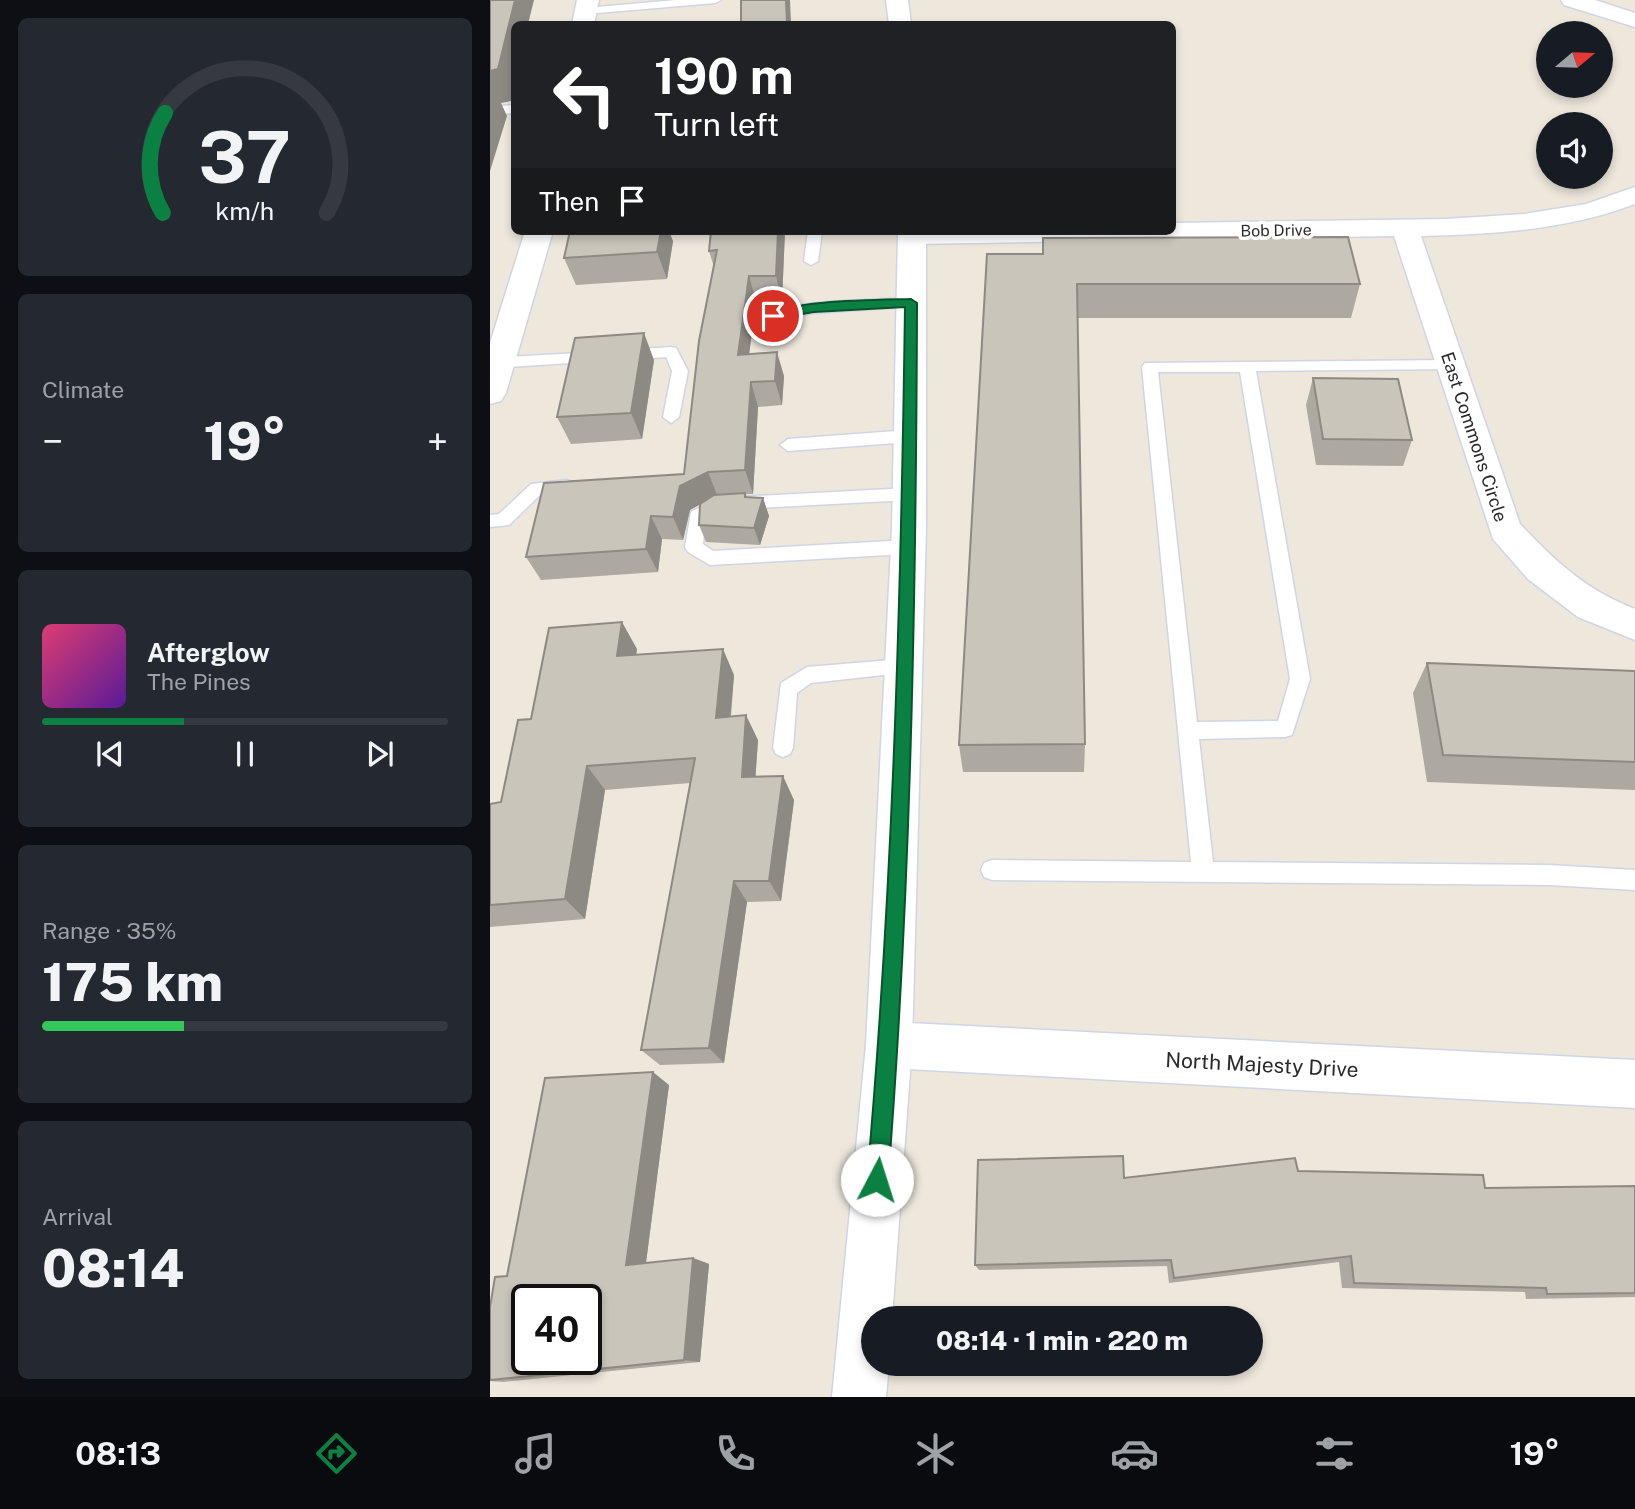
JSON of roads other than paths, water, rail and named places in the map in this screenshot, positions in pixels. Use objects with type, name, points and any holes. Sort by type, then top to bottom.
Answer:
[{"type":"street","points":[[897,0],[900,21]]},
{"type":"street","points":[[1572,0],[1635,20]]},
{"type":"street","name":"Bob Drive","points":[[1176,231],[1405,228],[1524,222],[1592,211],[1635,195]]},
{"type":"street","name":"East Commons Circle","points":[[1405,228],[1504,530],[1541,569],[1591,607],[1635,625]]},
{"type":"street","points":[[490,393],[495,362],[538,235]]},
{"type":"street","points":[[859,1397],[889,1045],[908,547],[913,235]]},
{"type":"street","name":"North Majesty Drive","points":[[889,1045],[1635,1084]]},
{"type":"lane","points":[[586,12],[646,3],[715,0]]},
{"type":"lane","points":[[490,111],[511,109]]},
{"type":"lane","points":[[811,261],[814,235]]},
{"type":"lane","points":[[773,316],[814,308],[911,303]]},
{"type":"lane","points":[[495,362],[671,352],[680,371],[671,417]]},
{"type":"lane","points":[[1203,871],[1150,367],[1451,365]]},
{"type":"lane","points":[[1188,731],[1285,729],[1300,679],[1247,366]]},
{"type":"lane","points":[[788,445],[910,436]]},
{"type":"lane","points":[[490,521],[503,520],[537,488],[579,485]]},
{"type":"lane","points":[[908,547],[710,558],[694,547],[697,517],[718,504],[909,494]]},
{"type":"lane","points":[[783,748],[788,689],[807,675],[903,667]]},
{"type":"lane","points":[[992,870],[1549,875],[1635,880]]}]
